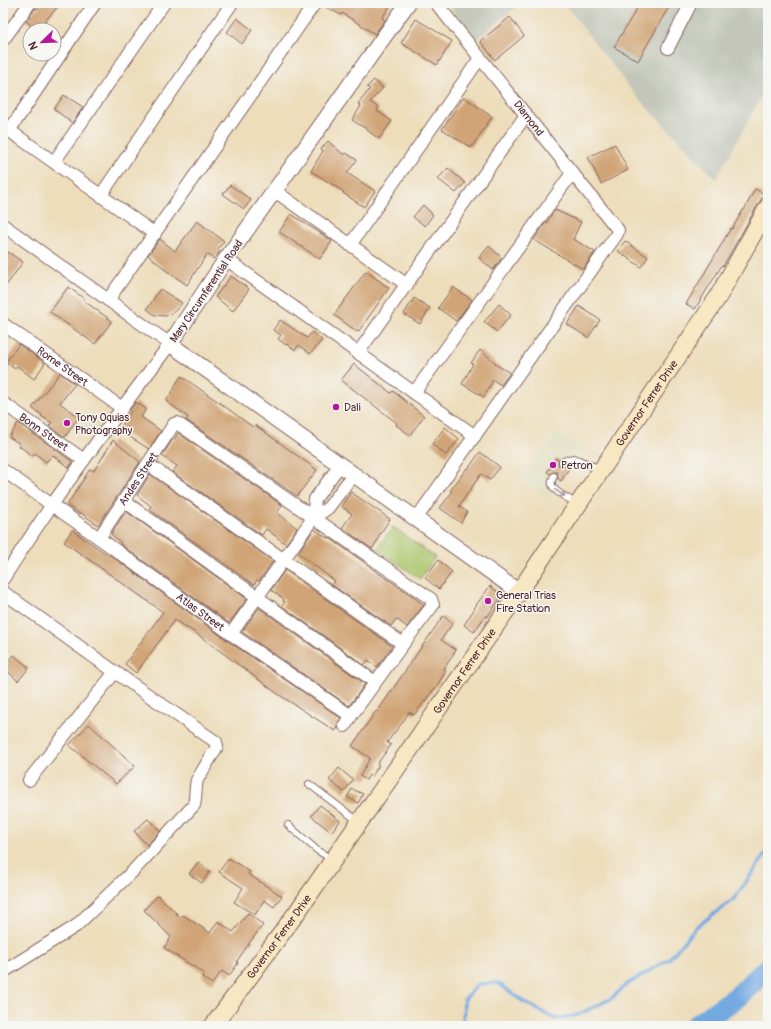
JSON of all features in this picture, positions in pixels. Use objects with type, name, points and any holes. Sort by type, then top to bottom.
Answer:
[{"type":"main road","name":"Governor Ferrer Drive","points":[[213,1026],[295,915],[602,470],[718,297],[768,207]]},
{"type":"street","points":[[3,40],[30,3]]},
{"type":"street","points":[[95,3],[6,129],[155,234]]},
{"type":"street","points":[[54,162],[164,3]]},
{"type":"street","points":[[101,195],[232,3]]},
{"type":"street","points":[[108,300],[315,3]]},
{"type":"street","name":"Mary Circumferential Road","points":[[3,579],[52,505],[170,344],[226,259],[408,3]]},
{"type":"street","name":"Diamond","points":[[436,3],[618,230],[617,234],[475,436]]},
{"type":"street","points":[[668,48],[691,3]]},
{"type":"street","points":[[350,245],[480,58]]},
{"type":"street","points":[[358,353],[526,115]]},
{"type":"street","points":[[414,393],[572,173]]},
{"type":"street","points":[[275,191],[407,285]]},
{"type":"street","points":[[3,225],[519,592]]},
{"type":"street","points":[[226,259],[475,436],[416,518]]},
{"type":"street","name":"Rome Street","points":[[3,324],[122,408]]},
{"type":"street","name":"Bonn Street","points":[[3,404],[84,460]]},
{"type":"street","name":"Andes Street","points":[[99,538],[176,423],[313,518]]},
{"type":"street","points":[[148,464],[403,644]]},
{"type":"street","points":[[313,518],[315,499],[340,465]]},
{"type":"street","name":"Atlas Street","points":[[3,470],[232,634],[351,716]]},
{"type":"street","points":[[232,634],[313,518],[328,508],[354,474]]},
{"type":"street","points":[[124,501],[375,682]]},
{"type":"street","points":[[313,518],[431,599],[433,605],[344,726]]},
{"type":"street","points":[[3,592],[216,742],[217,746],[197,780],[196,799],[194,805],[133,871],[76,926],[3,972]]},
{"type":"street","points":[[29,780],[115,672]]},
{"type":"lane","points":[[562,462],[574,458],[602,470]]},
{"type":"lane","points":[[554,476],[552,486],[555,490],[578,504]]},
{"type":"lane","points":[[309,784],[359,822]]},
{"type":"lane","points":[[288,825],[318,851],[333,860]]},
{"type":"shaded area","points":[[446,3],[521,3],[477,39]]},
{"type":"shaded area","points":[[564,3],[768,3],[768,85],[716,179],[636,96]]},
{"type":"shaded area","name":"Petron","points":[[557,431],[583,449],[549,499],[522,480]]},
{"type":"green space","points":[[393,527],[435,557],[420,579],[377,549]]},
{"type":"building","points":[[42,3],[61,3],[44,22],[26,21],[36,8],[37,9]]},
{"type":"building","points":[[322,3],[392,3],[382,18],[385,20],[375,34],[342,13],[341,15],[322,5]]},
{"type":"building","points":[[640,3],[671,3],[638,61],[614,47]]},
{"type":"building","points":[[510,17],[524,36],[495,60],[480,41]]},
{"type":"building","points":[[237,18],[252,30],[242,44],[227,32]]},
{"type":"building","points":[[416,19],[452,41],[437,65],[401,43]]},
{"type":"building","points":[[374,80],[383,88],[370,102],[379,108],[377,111],[392,121],[379,139],[352,120],[361,106],[358,104],[370,89],[367,87]]},
{"type":"building","points":[[64,95],[83,107],[72,123],[54,109]]},
{"type":"building","points":[[464,97],[492,117],[471,148],[442,129]]},
{"type":"building","points":[[328,141],[344,155],[346,153],[357,160],[347,173],[375,191],[364,207],[311,171],[323,151],[321,149]]},
{"type":"building","points":[[615,144],[628,170],[601,184],[588,157]]},
{"type":"building","points":[[448,168],[465,183],[456,193],[438,179]]},
{"type":"building","points":[[230,185],[251,200],[244,209],[223,194]]},
{"type":"building","points":[[755,189],[764,194],[723,266],[722,265],[695,309],[686,304],[731,228],[732,229],[744,210]]},
{"type":"building","points":[[423,205],[433,215],[425,226],[413,217]]},
{"type":"building","points":[[555,210],[581,222],[573,239],[595,252],[583,269],[534,240]]},
{"type":"building","points":[[291,214],[332,241],[320,259],[279,232]]},
{"type":"building","points":[[197,221],[224,241],[218,249],[220,251],[214,259],[207,254],[187,285],[164,269],[148,255],[160,239],[175,251]]},
{"type":"building","points":[[625,241],[648,257],[641,267],[618,251]]},
{"type":"building","points":[[489,246],[502,258],[493,270],[479,258]]},
{"type":"building","points":[[8,252],[23,262],[3,290],[3,259]]},
{"type":"building","points":[[366,271],[389,288],[358,332],[334,315]]},
{"type":"building","points":[[231,276],[249,289],[233,311],[215,297]]},
{"type":"building","points":[[68,287],[85,299],[84,301],[112,321],[95,344],[50,312]]},
{"type":"building","points":[[453,287],[472,300],[456,321],[438,308]]},
{"type":"building","points":[[160,289],[182,303],[175,311],[166,316],[155,315],[147,309]]},
{"type":"building","points":[[414,298],[430,308],[420,324],[404,314]]},
{"type":"building","points":[[499,304],[511,315],[497,332],[484,322]]},
{"type":"building","points":[[579,306],[600,320],[588,338],[567,324]]},
{"type":"building","points":[[280,320],[307,338],[312,332],[322,340],[310,354],[299,345],[295,350],[278,339],[281,335],[273,330]]},
{"type":"building","points":[[19,344],[45,363],[34,379],[17,366],[15,369],[6,362]]},
{"type":"building","points":[[480,350],[496,363],[495,364],[510,373],[501,385],[493,380],[484,397],[462,384],[473,364],[471,363]]},
{"type":"building","points":[[354,364],[391,393],[393,391],[424,416],[410,435],[396,425],[397,423],[341,380]]},
{"type":"building","points":[[60,373],[75,384],[60,403],[79,417],[65,437],[49,426],[52,423],[32,408]]},
{"type":"building","points":[[181,376],[253,427],[255,425],[317,470],[297,496],[186,420],[188,417],[166,401]]},
{"type":"building","points":[[136,402],[146,409],[141,417],[161,431],[149,449],[119,430]]},
{"type":"building","points":[[18,423],[73,462],[69,468],[53,455],[46,462],[35,453],[33,456],[19,446],[20,444],[9,437]]},
{"type":"building","points":[[445,427],[459,439],[446,455],[432,444]]},
{"type":"building","points":[[178,433],[282,505],[277,513],[297,528],[286,544],[266,529],[262,535],[172,472],[177,466],[162,456]]},
{"type":"building","points":[[113,440],[140,462],[98,525],[67,505],[90,469],[94,471]]},
{"type":"building","points":[[480,452],[500,467],[490,480],[481,474],[459,506],[467,512],[461,523],[440,508],[452,492],[450,491]]},
{"type":"building","points":[[556,458],[558,459],[559,466],[566,465],[570,467],[561,481],[558,479],[557,472],[550,474],[547,472]]},
{"type":"building","points":[[150,474],[273,561],[259,581],[257,580],[254,585],[149,509],[151,506],[137,495]]},
{"type":"building","points":[[351,492],[390,519],[372,549],[342,528],[352,514],[341,506]]},
{"type":"building","points":[[126,511],[247,599],[229,623],[120,544],[121,543],[111,534]]},
{"type":"building","points":[[314,529],[327,538],[328,537],[424,605],[407,627],[396,619],[391,626],[332,585],[335,581],[298,553]]},
{"type":"building","points":[[72,530],[109,556],[110,555],[227,640],[341,718],[338,722],[338,728],[335,731],[278,694],[197,634],[175,620],[136,673],[125,664],[163,612],[64,542]]},
{"type":"building","points":[[438,560],[452,572],[439,589],[425,578]]},
{"type":"building","points":[[285,570],[392,646],[377,667],[368,660],[364,665],[282,606],[285,602],[283,601],[284,599],[271,590]]},
{"type":"building","name":"General Trias Fire Station","points":[[490,586],[503,595],[487,617],[485,616],[474,632],[464,625]]},
{"type":"building","points":[[259,608],[365,684],[349,706],[242,632]]},
{"type":"building","points":[[443,616],[453,623],[441,640],[456,650],[444,669],[446,671],[438,684],[414,715],[409,712],[387,742],[391,745],[377,764],[379,765],[372,776],[369,775],[366,780],[360,776],[370,758],[352,746]]},
{"type":"building","points":[[14,655],[29,668],[18,681],[3,667]]},
{"type":"building","points":[[89,724],[135,766],[116,784],[69,745]]},
{"type":"building","points":[[339,768],[353,780],[344,792],[329,780]]},
{"type":"building","points":[[352,789],[363,794],[358,803],[347,797]]},
{"type":"building","points":[[320,805],[340,821],[331,832],[311,816]]},
{"type":"building","points":[[148,819],[160,831],[147,845],[134,831]]},
{"type":"building","points":[[229,858],[250,872],[248,874],[282,896],[274,907],[264,900],[255,915],[234,902],[243,888],[219,872]]},
{"type":"building","points":[[198,862],[210,871],[202,883],[189,874]]},
{"type":"building","points":[[158,895],[181,918],[183,915],[210,933],[218,921],[233,932],[248,913],[263,925],[237,961],[238,963],[229,976],[222,971],[212,984],[202,977],[204,973],[164,948],[171,937],[144,910]]},
{"type":"waterway","points":[[463,1026],[464,1000],[478,984],[498,983],[524,1002],[555,1019],[578,1015],[612,998],[626,985],[669,959],[696,927],[733,900],[768,851]]},
{"type":"waterway","points":[[695,1026],[737,997],[768,968]]},
{"type":"place","name":"Dali","points":[[336,407]]},
{"type":"place","name":"Tony Oquias Photography","points":[[67,423]]},
{"type":"place","name":"Petron","points":[[553,465]]},
{"type":"place","name":"General Trias Fire Station","points":[[488,601]]}]
